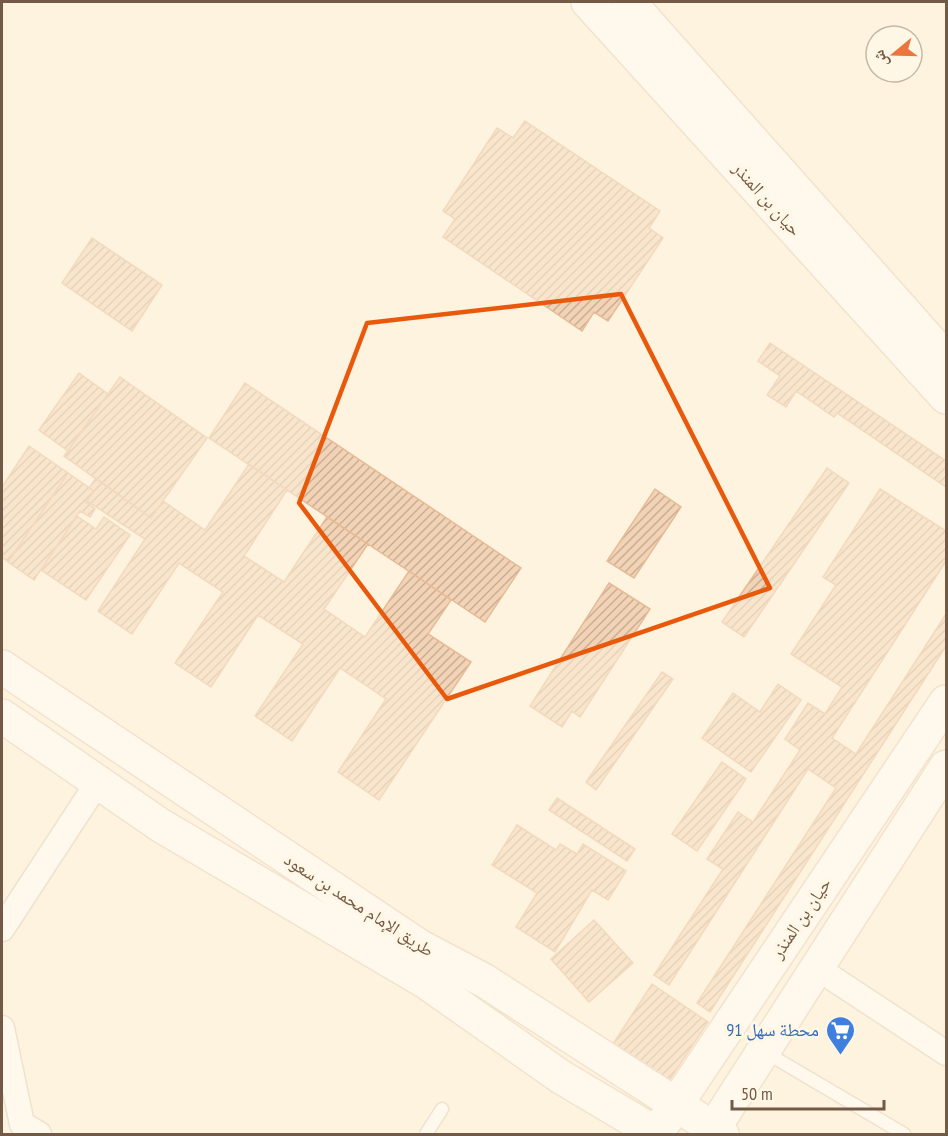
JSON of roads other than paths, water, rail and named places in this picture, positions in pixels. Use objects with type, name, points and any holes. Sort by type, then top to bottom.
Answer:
[{"type":"street","name":"حيان بن المنذر","points":[[588,2],[946,397]]},
{"type":"street","name":"حيان بن المنذر","points":[[629,2],[946,359]]},
{"type":"street","name":"طريق الإمام محمد بن سعود","points":[[2,667],[419,946],[485,981],[676,1104],[715,1133]]},
{"type":"street","name":"حيان بن المنذر","points":[[657,1134],[946,702]]},
{"type":"street","name":"طريق الإمام محمد بن سعود","points":[[2,716],[160,825],[426,982],[561,1077],[657,1134]]},
{"type":"street","points":[[715,1133],[764,1051],[946,767]]},
{"type":"street","points":[[2,929],[98,782]]},
{"type":"street","points":[[817,968],[946,1053]]},
{"type":"street","points":[[2,1028],[22,1124],[39,1134]]},
{"type":"lane","points":[[764,1051],[904,1134]]},
{"type":"lane","points":[[426,1134],[442,1109]]},
{"type":"place","name":"محطة سهل 91","points":[[840,1056]]}]
